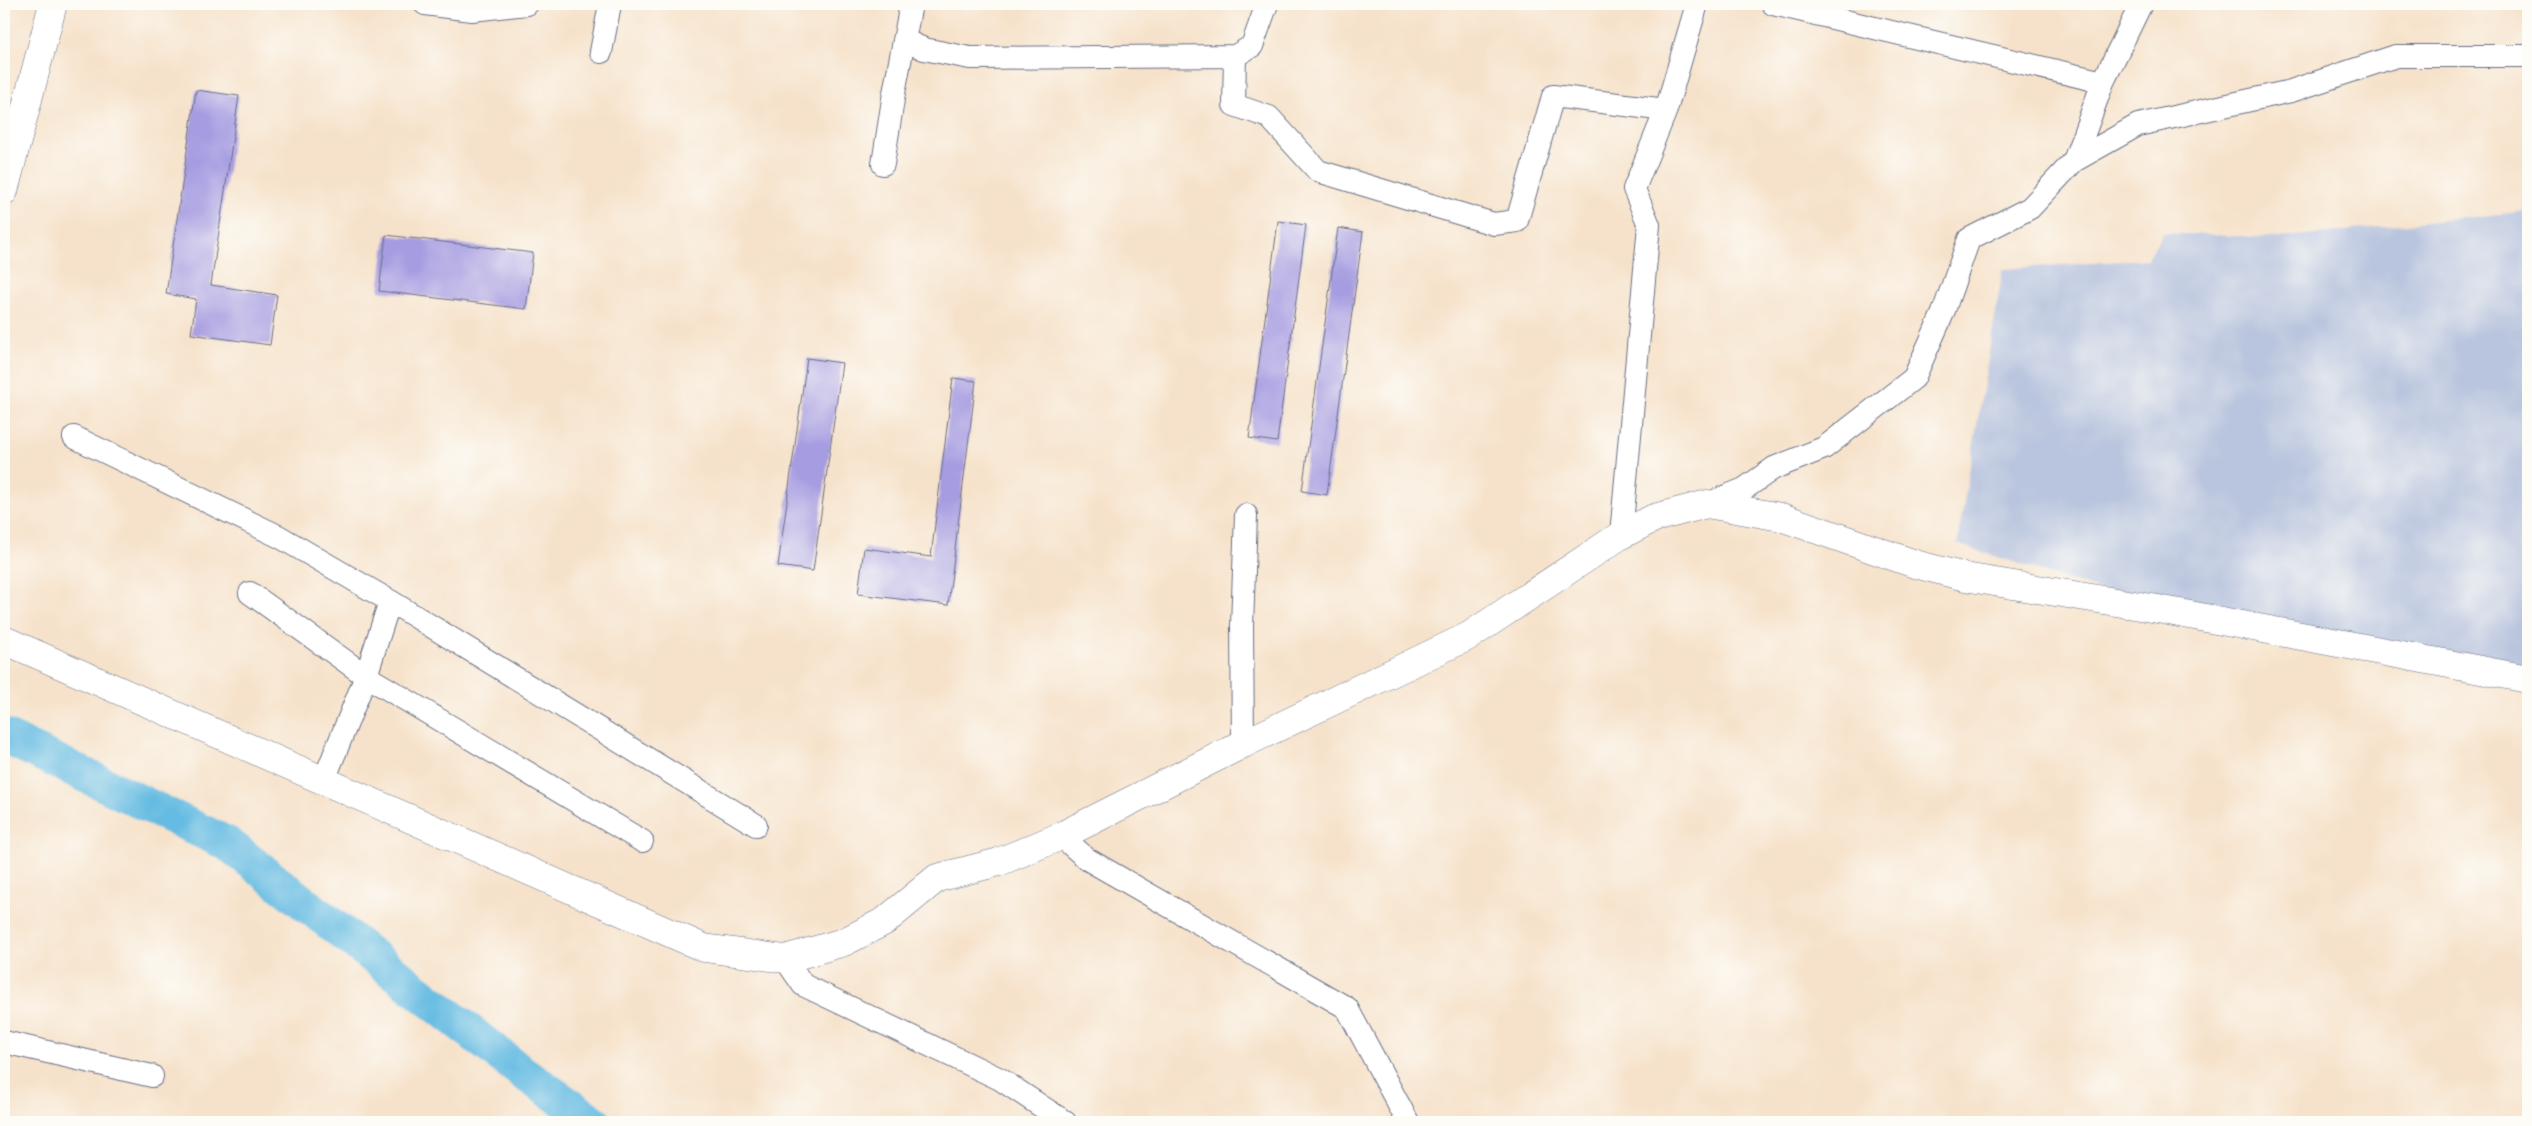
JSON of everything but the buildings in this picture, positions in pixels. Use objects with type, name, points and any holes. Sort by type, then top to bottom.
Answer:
[{"type":"main road","points":[[4,191],[8,162],[53,4]]},
{"type":"main road","points":[[4,640],[704,948],[785,959],[844,942],[884,921],[937,878],[999,862],[1062,836],[1243,744],[1469,636],[1621,535],[1654,518],[1707,504],[1781,517],[1915,564],[1965,577],[2178,613],[2528,679]]},
{"type":"street","points":[[425,4],[472,10],[527,4]]},
{"type":"street","points":[[601,52],[610,4]]},
{"type":"street","points":[[883,164],[911,4]]},
{"type":"street","points":[[904,40],[932,51],[970,58],[1235,56],[1252,46],[1267,4]]},
{"type":"street","points":[[1621,535],[1650,225],[1634,189],[1666,110],[1697,4]]},
{"type":"street","points":[[1773,4],[2102,82]]},
{"type":"street","points":[[2074,161],[2102,82],[2141,4]]},
{"type":"street","points":[[1235,56],[1234,105],[1269,117],[1318,171],[1494,224],[1517,221],[1553,96],[1666,110]]},
{"type":"street","points":[[1707,504],[1744,489],[1774,468],[1824,448],[1914,378],[1943,313],[1969,240],[2030,208],[2074,161],[2138,126],[2291,91],[2396,56],[2528,56]]},
{"type":"street","points":[[74,437],[280,538],[390,601],[756,825]]},
{"type":"street","points":[[1243,744],[1242,626],[1246,515]]},
{"type":"street","points":[[250,593],[366,676],[642,841]]},
{"type":"street","points":[[324,780],[366,676],[390,601]]},
{"type":"street","points":[[1062,836],[1087,860],[1347,1008],[1408,1122]]},
{"type":"street","points":[[785,959],[803,985],[1000,1079],[1065,1122]]},
{"type":"street","points":[[4,1042],[152,1076]]},
{"type":"shaded area","points":[[2528,211],[2528,673],[2097,589],[1957,544],[2003,269],[2148,259],[2163,233],[2279,238]]},
{"type":"waterway","points":[[4,736],[228,844],[522,1072],[594,1122]]}]
